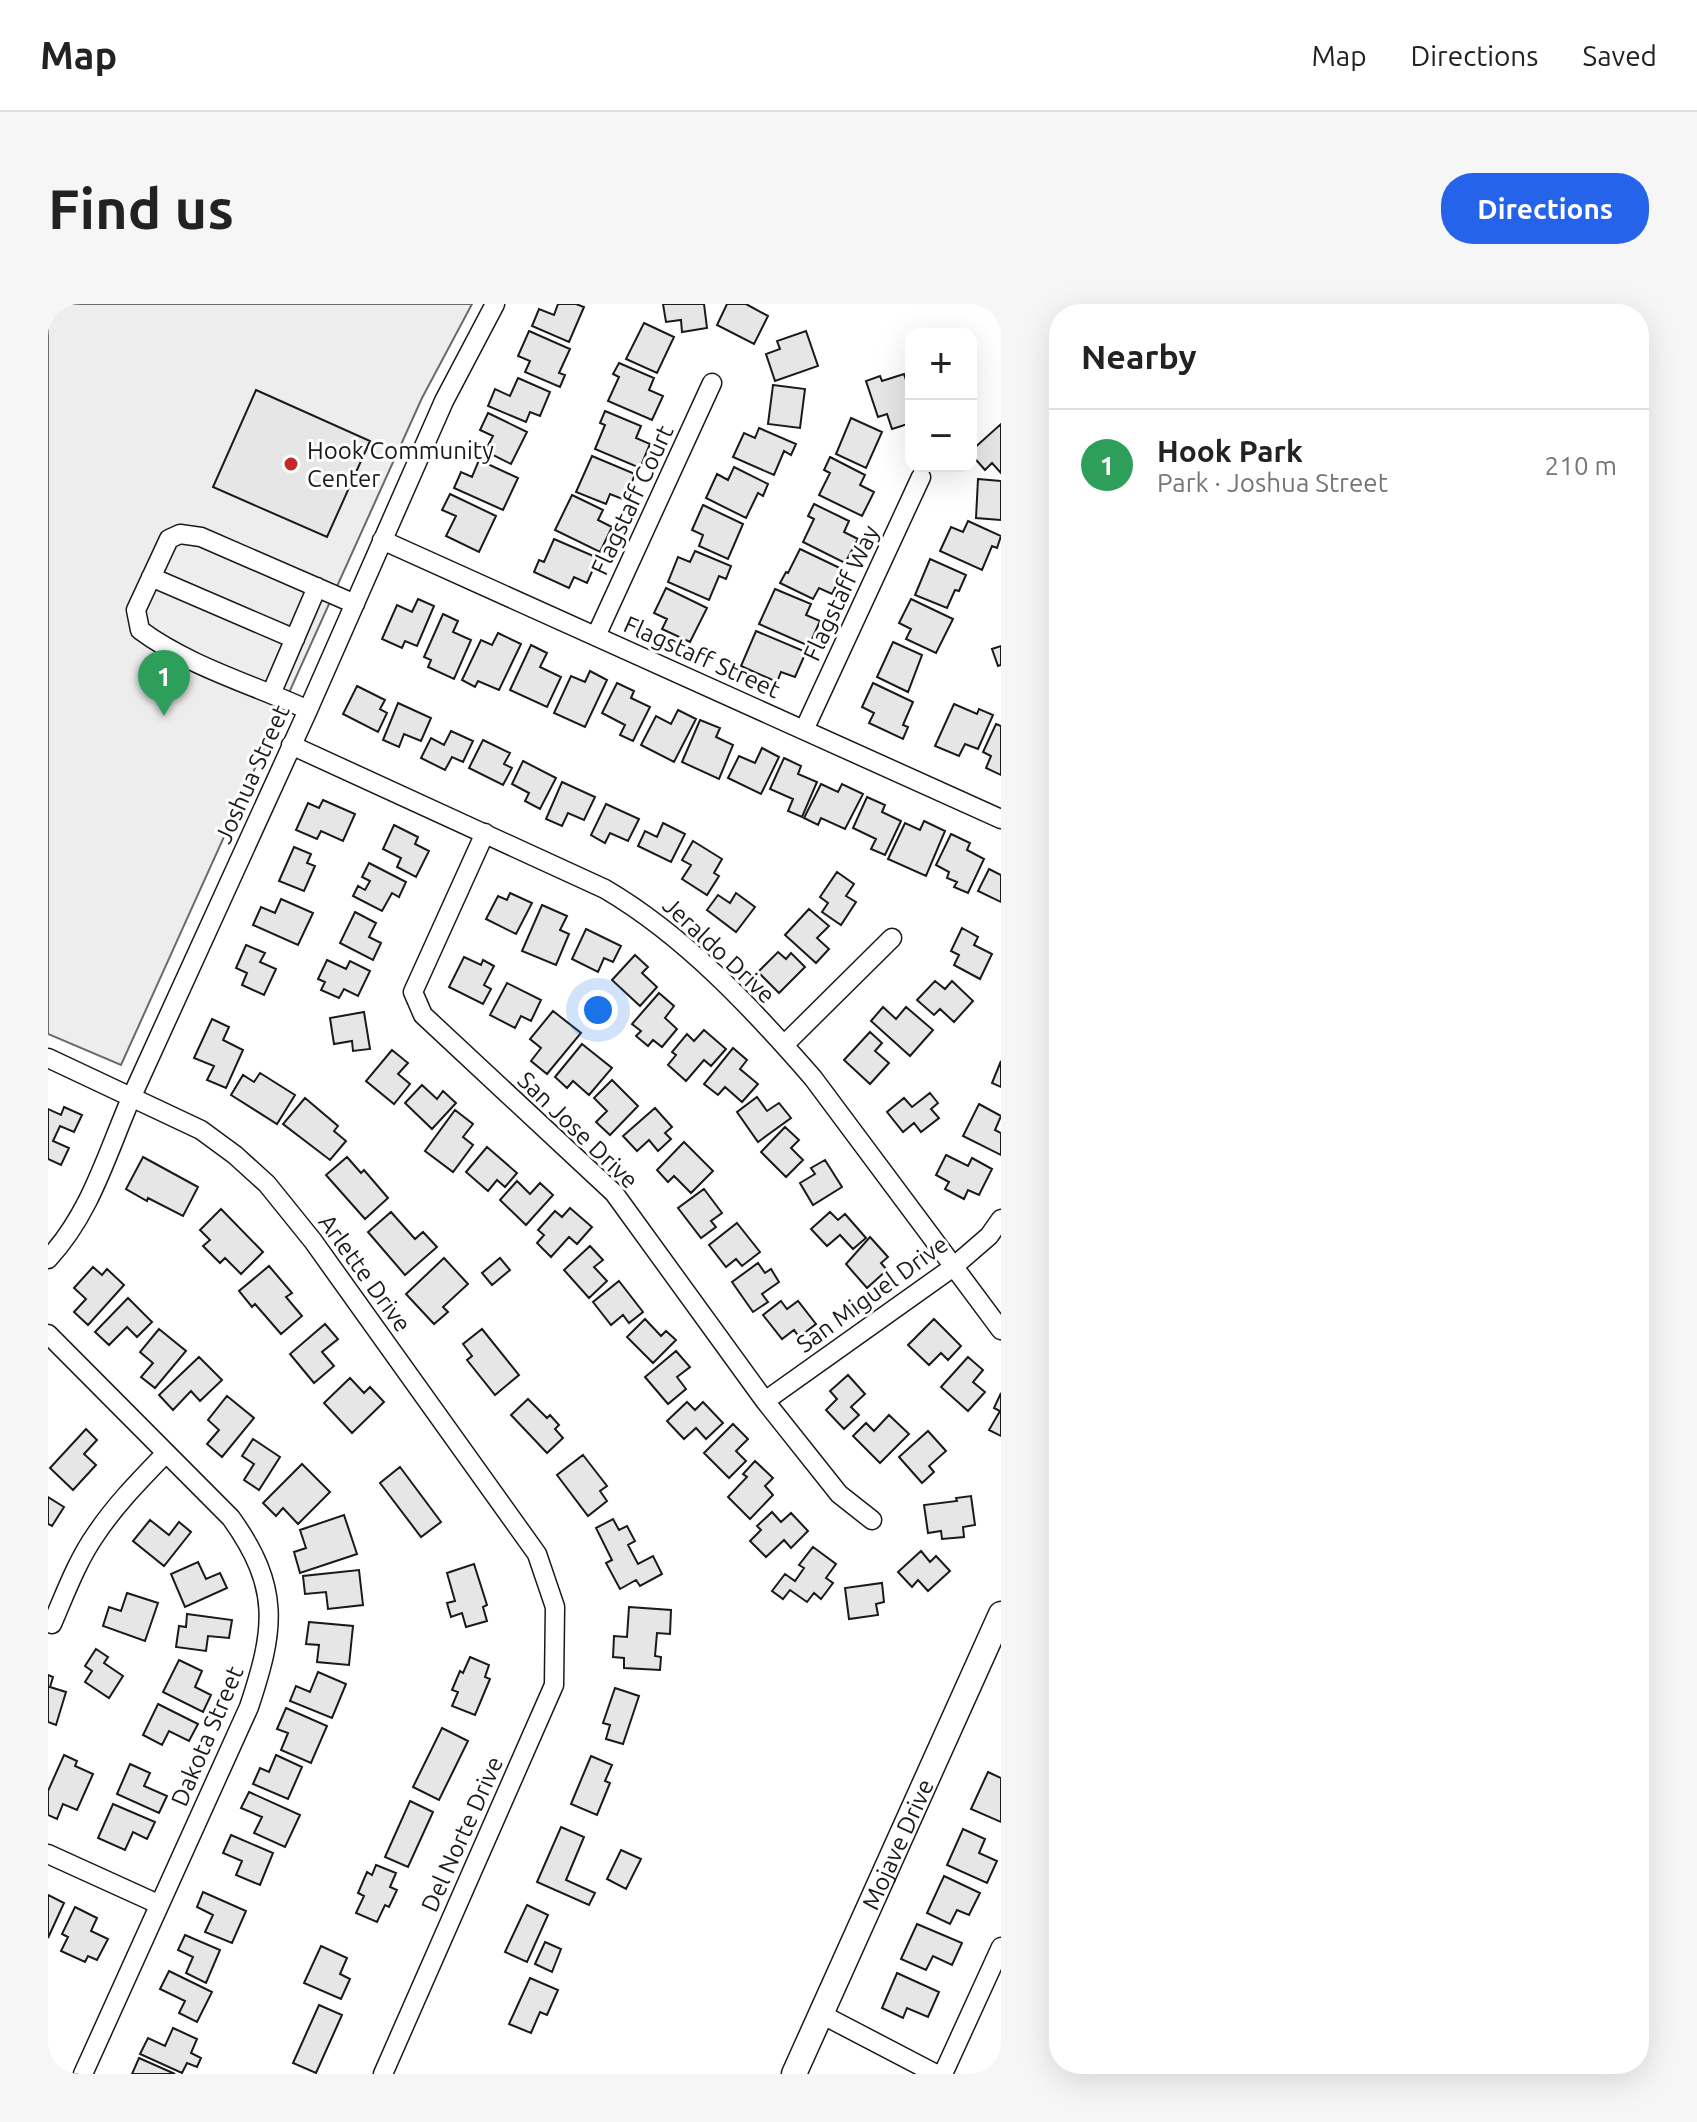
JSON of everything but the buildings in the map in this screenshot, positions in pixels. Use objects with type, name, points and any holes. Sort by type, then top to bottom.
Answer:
[{"type":"main road","name":"Mojave Drive","points":[[794,2074],[1001,1614]]},
{"type":"street","name":"Joshua Street","points":[[48,1259],[64,1242],[94,1192],[106,1155],[132,1096],[308,710],[444,401],[495,304]]},
{"type":"street","name":"Flagstaff Court","points":[[596,636],[712,383]]},
{"type":"street","name":"Flagstaff Way","points":[[804,730],[921,477]]},
{"type":"street","points":[[308,710],[162,646],[140,630],[136,610],[169,539],[180,534],[201,537],[355,604]]},
{"type":"street","name":"Flagstaff Street","points":[[382,540],[1001,819]]},
{"type":"street","points":[[151,577],[295,639]]},
{"type":"street","points":[[271,694],[317,587]]},
{"type":"street","name":"Jeraldo Drive","points":[[291,745],[605,889],[673,934],[813,1078],[1001,1330]]},
{"type":"street","name":"San Jose Drive","points":[[485,833],[413,992],[423,1015],[614,1193],[765,1401],[839,1494],[872,1520]]},
{"type":"street","points":[[784,1045],[892,938]]},
{"type":"street","name":"Arlette Drive","points":[[48,1058],[201,1130],[267,1184],[313,1241],[537,1554],[555,1607]]},
{"type":"street","name":"San Miguel Drive","points":[[765,1401],[952,1268],[989,1236],[1001,1219]]},
{"type":"street","name":"Dakota Street","points":[[48,1334],[231,1518],[250,1545],[265,1580],[271,1620],[264,1663],[249,1707],[83,2074]]},
{"type":"street","points":[[52,1624],[69,1582],[94,1536],[124,1497],[166,1453]]},
{"type":"street","name":"Del Norte Drive","points":[[383,2074],[554,1685],[555,1607]]},
{"type":"street","points":[[48,1854],[158,1904]]},
{"type":"street","points":[[943,2074],[1001,1947]]},
{"type":"street","points":[[821,2014],[936,2074]]},
{"type":"shaded area","points":[[48,304],[472,304],[422,398],[121,1065],[48,1034]]},
{"type":"place","name":"Hook Community Center","points":[[291,464]]},
{"type":"place","name":"Hook Park","points":[[164,716]]}]
